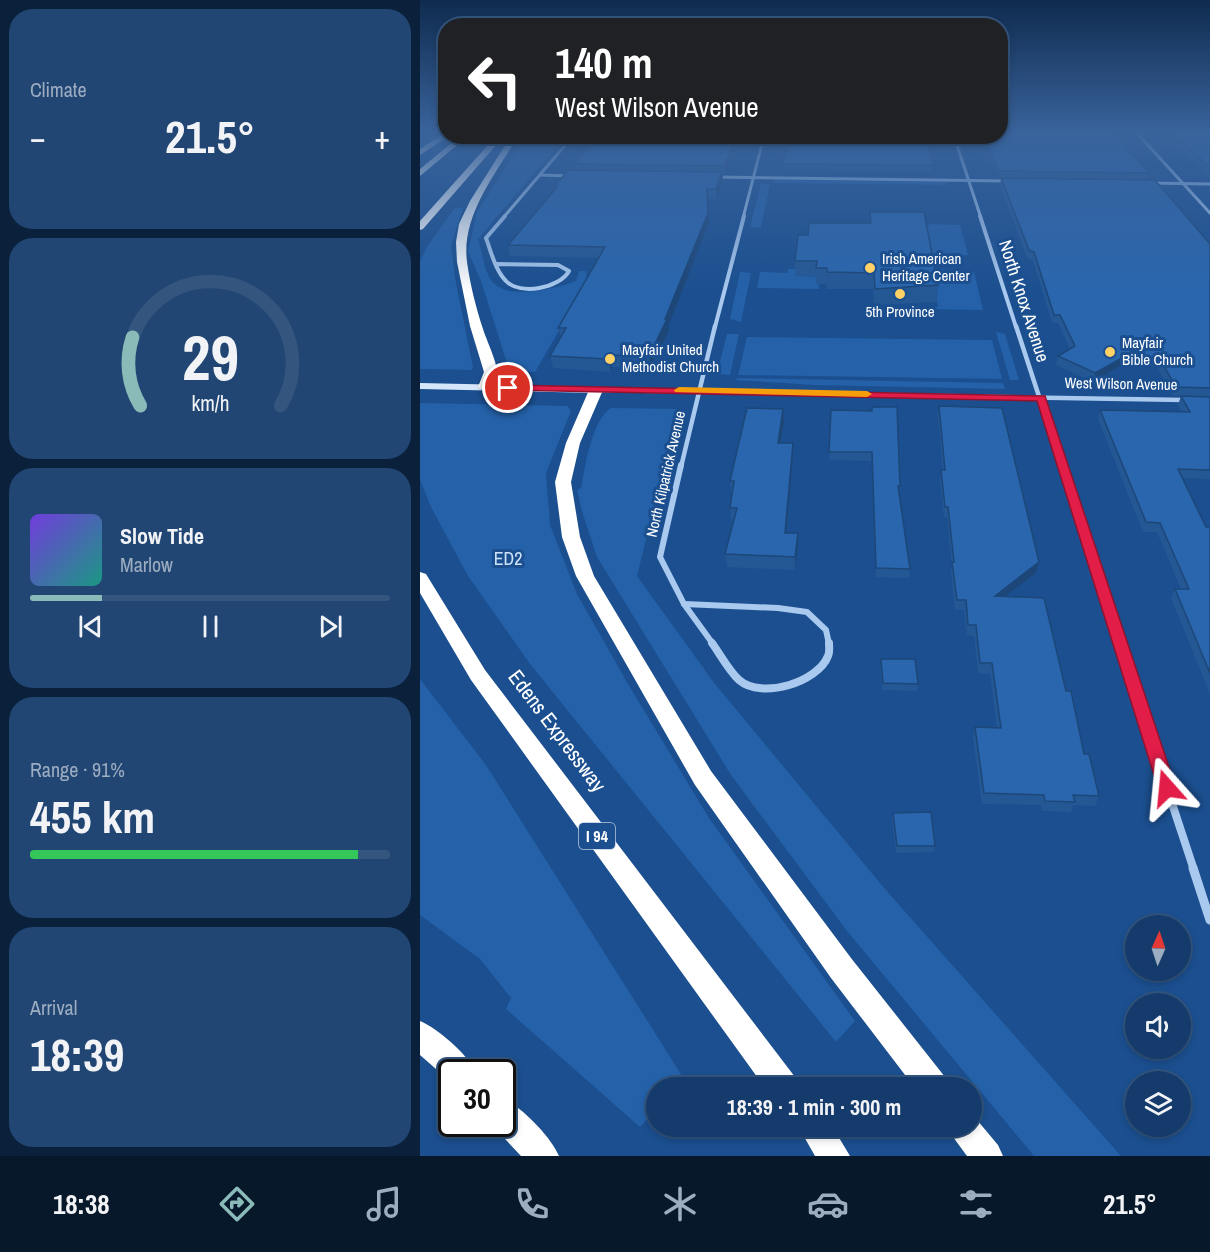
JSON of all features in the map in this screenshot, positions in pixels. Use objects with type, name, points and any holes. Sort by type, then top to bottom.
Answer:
[{"type":"highway","points":[[421,226],[457,185]]},
{"type":"highway","points":[[485,185],[464,224],[461,242],[462,262],[476,326],[490,372],[485,387]]},
{"type":"highway","points":[[596,390],[573,443],[563,482],[572,537],[585,576],[703,778],[841,968],[925,1077]]},
{"type":"highway","name":"Edens Expressway","points":[[420,578],[478,675],[776,1077]]},
{"type":"highway","points":[[420,1035],[446,1059]]},
{"type":"highway","points":[[516,1128],[543,1156]]},
{"type":"highway","points":[[821,1137],[834,1156]]},
{"type":"highway","points":[[972,1137],[987,1156]]},
{"type":"street","points":[[497,264],[558,265],[568,271],[564,280],[555,284],[520,287],[506,282],[497,264],[486,238],[531,185]]},
{"type":"street","name":"North Kilpatrick Avenue","points":[[684,604],[778,608],[807,612],[826,630],[829,642],[828,655],[819,670],[807,678],[774,689],[756,687],[740,681],[684,604],[660,557],[699,390],[751,185]]},
{"type":"street","name":"North Knox Avenue","points":[[970,185],[1210,920]]},
{"type":"street","points":[[1184,185],[1210,213]]},
{"type":"street","name":"West Wilson Avenue","points":[[420,386],[1186,400]]},
{"type":"green space","points":[[494,185],[524,185],[478,239],[489,276],[498,287],[519,292],[545,290],[576,281],[579,271],[586,271],[587,282],[535,372],[516,371],[507,363],[481,281],[468,251],[477,212]]},
{"type":"green space","points":[[761,185],[770,185],[761,228],[750,227]]},
{"type":"green space","points":[[455,208],[463,208],[451,245],[455,278],[473,367],[472,370],[420,369],[420,261],[428,245]]},
{"type":"green space","points":[[930,224],[960,225],[968,255],[932,257],[923,227]]},
{"type":"green space","points":[[788,269],[796,269],[817,277],[819,289],[757,288],[760,272],[787,273]]},
{"type":"green space","points":[[935,269],[974,272],[983,310],[918,309],[938,307],[932,275]]},
{"type":"green space","points":[[740,272],[751,273],[741,322],[730,319]]},
{"type":"green space","points":[[996,332],[1005,334],[1019,380],[1010,380]]},
{"type":"green space","points":[[727,334],[739,334],[730,375],[717,374]]},
{"type":"green space","points":[[747,337],[992,340],[1002,379],[738,375]]},
{"type":"green space","points":[[737,378],[1003,383],[1005,389],[815,385],[736,380]]},
{"type":"green space","name":"ED2","points":[[420,403],[567,406],[571,411],[546,473],[550,525],[577,594],[709,818],[855,1021],[836,1042],[530,664],[468,576],[431,507],[420,480]]},
{"type":"green space","points":[[611,408],[678,409],[637,576],[715,684],[885,889],[1121,1156],[1034,1156],[982,1093],[982,1077],[968,1077],[847,931],[731,775],[597,557],[577,490],[581,488],[594,433],[604,414]]},
{"type":"green space","points":[[420,679],[486,765],[683,1077],[646,1077],[646,1121],[640,1127],[506,1009],[511,998],[480,959],[420,915]]},
{"type":"building","points":[[717,185],[716,189],[707,189],[708,213],[665,319],[667,319],[649,356],[610,355],[608,359],[550,356],[566,328],[558,328],[605,247],[508,245],[558,186],[555,186]]},
{"type":"building","points":[[1004,185],[1159,185],[1210,244],[1210,388],[1176,387],[1160,359],[1122,358],[1095,373],[1058,356],[1075,346],[1060,315],[1054,315],[1034,252],[1029,250]]},
{"type":"building","name":"Irish American Heritage Center","points":[[870,212],[924,212],[938,285],[875,289],[874,273],[827,272],[827,268],[816,268],[817,261],[795,261],[798,235],[808,235],[809,223],[871,223]]},
{"type":"building","points":[[1181,396],[1210,397],[1210,470],[1178,469],[1206,527],[1210,527],[1210,673],[1175,589],[1189,589],[1160,523],[1146,522],[1100,410],[1190,412]]},
{"type":"building","points":[[939,406],[1002,408],[1039,562],[995,596],[1044,598],[1066,691],[1071,691],[1084,754],[1089,754],[1099,796],[1073,795],[1075,802],[1045,801],[1044,795],[984,793],[975,727],[1001,728],[992,663],[980,663],[976,625],[968,625],[966,600],[957,600],[948,507],[945,507],[941,470],[945,470]]},
{"type":"building","points":[[872,407],[897,407],[900,486],[898,486],[910,569],[876,568],[872,452],[829,452],[831,410],[872,411]]},
{"type":"building","points":[[747,408],[783,409],[778,443],[793,443],[785,533],[798,533],[795,557],[725,554],[737,508],[730,508],[734,481],[730,481]]},
{"type":"building","points":[[881,659],[915,659],[918,684],[883,683]]},
{"type":"building","points":[[931,812],[935,846],[897,846],[893,813]]},
{"type":"slow traffic","points":[[679,390],[867,394]]},
{"type":"place","name":"Irish American Heritage Center","points":[[870,268]]},
{"type":"place","name":"5th Province","points":[[900,294]]},
{"type":"place","name":"Mayfair Bible Church","points":[[1110,352]]},
{"type":"place","name":"Mayfair United Methodist Church","points":[[610,359]]},
{"type":"route","points":[[508,388],[1041,398],[1167,788]]}]
